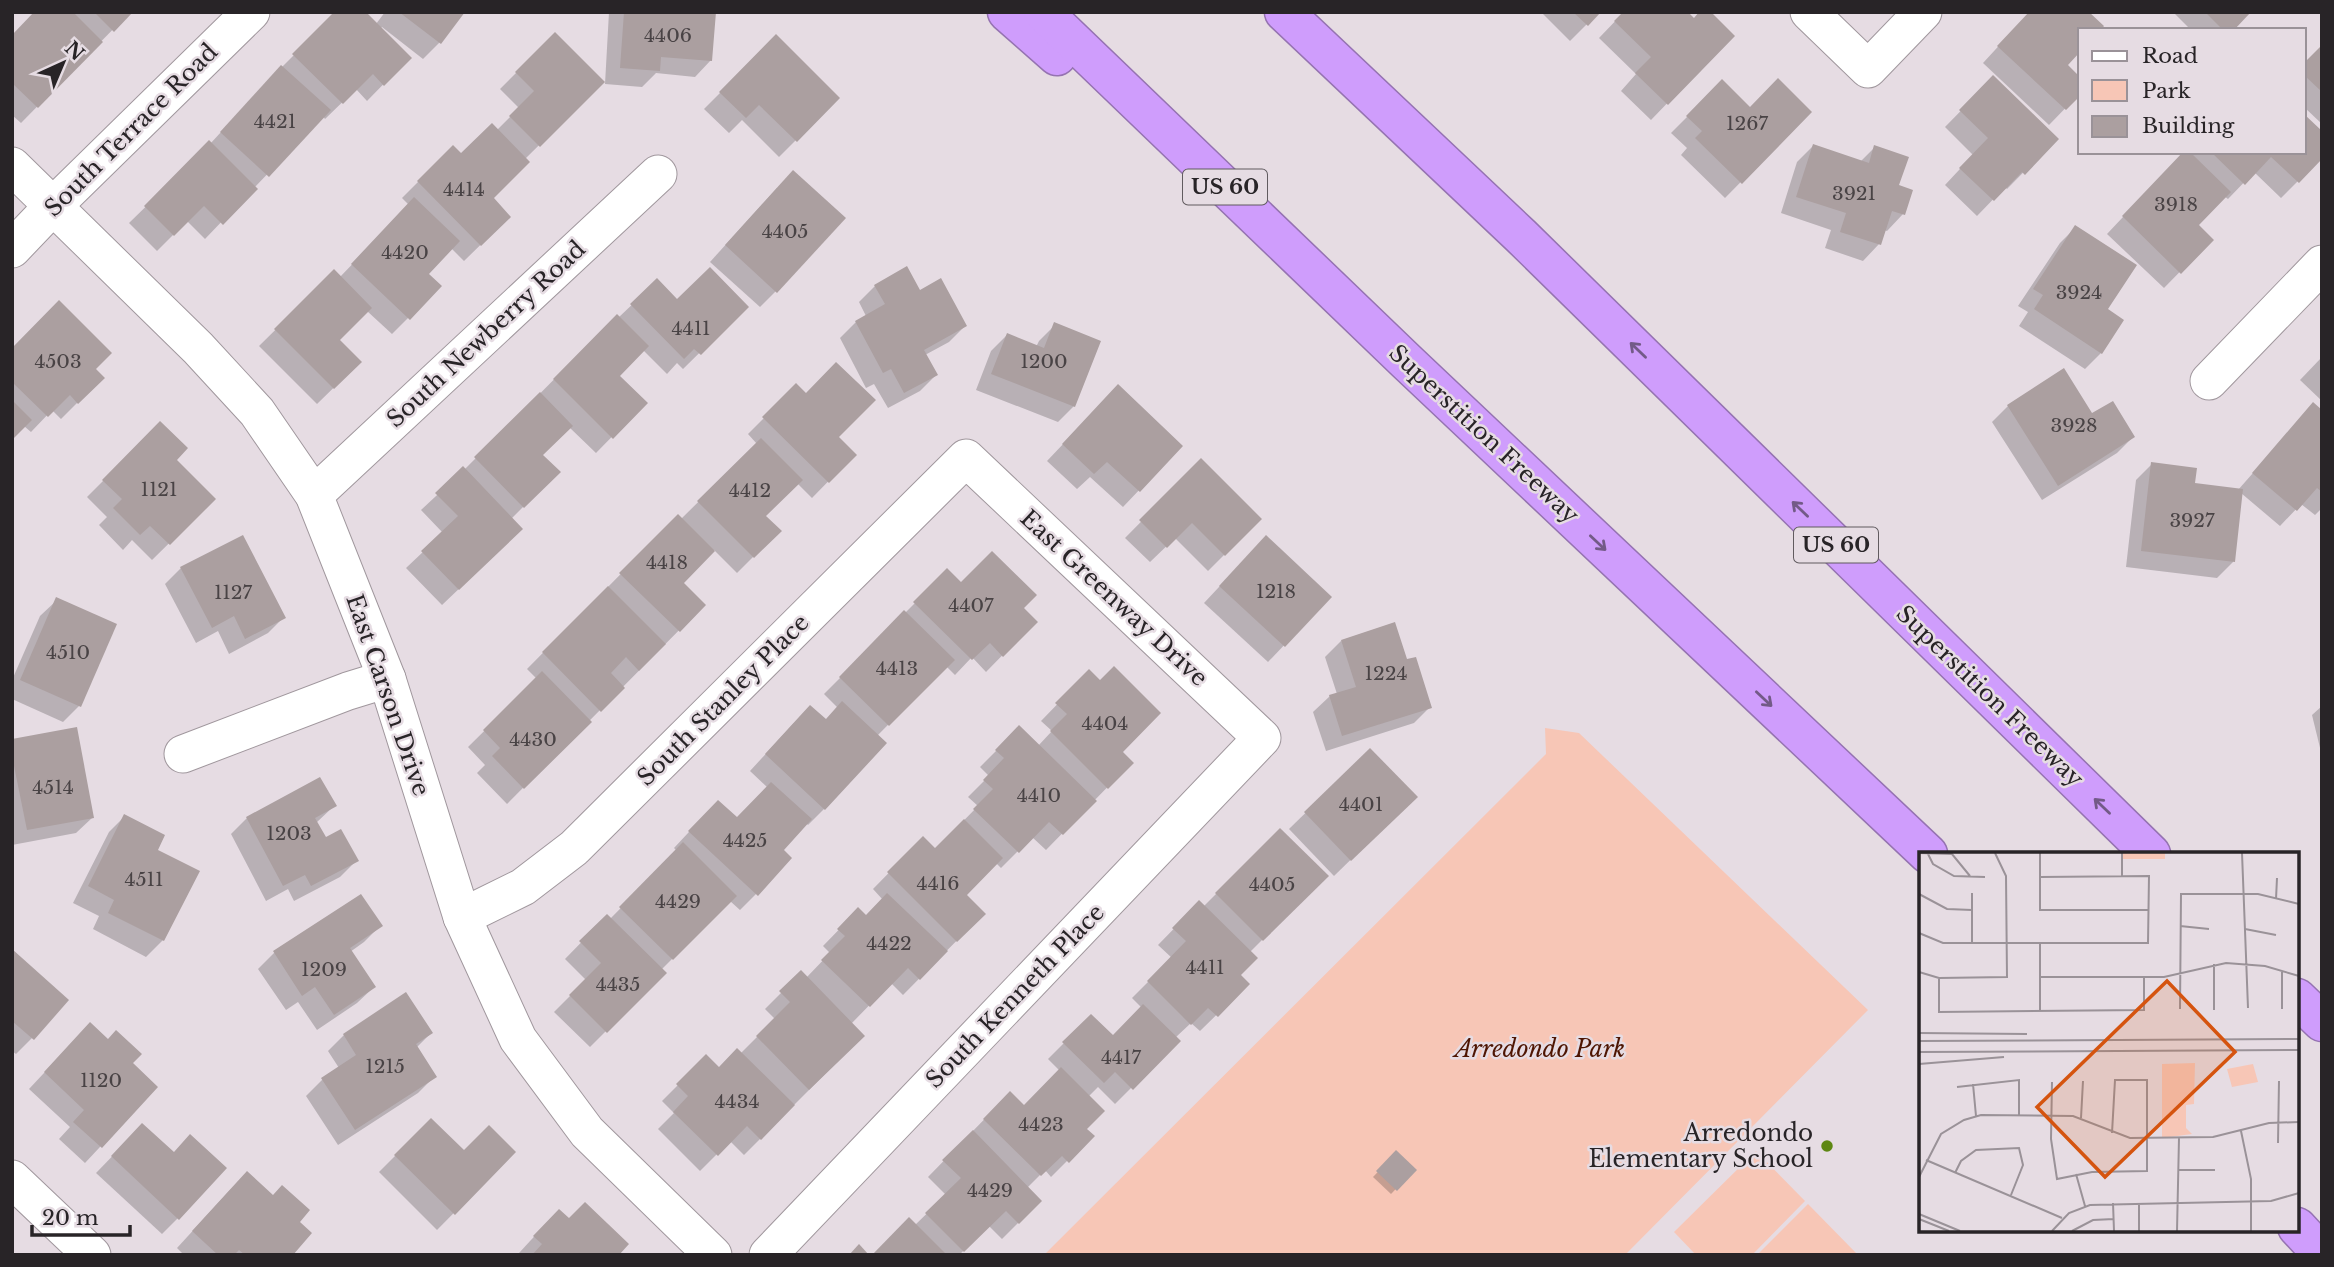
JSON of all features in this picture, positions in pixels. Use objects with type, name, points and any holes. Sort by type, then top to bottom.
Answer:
[{"type":"highway","points":[[1007,12],[1406,361]]},
{"type":"highway","name":"Superstition Freeway","points":[[1043,12],[1406,361],[1926,852]]},
{"type":"highway","name":"Superstition Freeway","points":[[1284,12],[1521,236],[2149,852]]},
{"type":"highway","points":[[1313,12],[1521,236]]},
{"type":"highway","points":[[2299,1000],[2322,1022]]},
{"type":"highway","points":[[2299,1205],[2322,1226]]},
{"type":"highway","points":[[2299,1229],[2322,1254]]},
{"type":"street","name":"South Terrace Road","points":[[12,249],[251,12]]},
{"type":"street","points":[[1809,12],[1868,69],[1923,12]]},
{"type":"street","name":"East Carson Drive","points":[[12,166],[190,340],[257,412],[314,495],[387,679],[462,917],[518,1039],[587,1132],[713,1255]]},
{"type":"street","name":"South Newberry Road","points":[[314,495],[658,174]]},
{"type":"street","points":[[2209,381],[2322,264]]},
{"type":"street","name":"East Greenway Drive","points":[[966,458],[1262,738]]},
{"type":"street","name":"South Stanley Place","points":[[462,917],[523,887],[574,848],[966,458]]},
{"type":"street","points":[[183,754],[348,691],[387,679]]},
{"type":"street","name":"South Kenneth Place","points":[[768,1255],[1262,738]]},
{"type":"street","points":[[12,1179],[92,1255]]},
{"type":"green space","name":"Arredondo Park","points":[[1545,728],[1579,733],[1868,1010],[1625,1255],[1044,1255],[1546,754]]},
{"type":"green space","points":[[1756,1151],[1805,1201],[1752,1255],[1696,1255],[1674,1232]]},
{"type":"green space","points":[[1808,1204],[1858,1255],[1757,1255]]},
{"type":"building","points":[[34,12],[73,12],[103,42],[38,108],[12,83],[12,35]]},
{"type":"building","points":[[94,12],[133,12],[114,32]]},
{"type":"building","points":[[334,12],[366,12],[412,58],[384,86],[373,74],[343,104],[292,54]]},
{"type":"building","points":[[399,12],[465,12],[441,44]]},
{"type":"building","points":[[624,12],[716,12],[712,61],[661,57],[660,71],[620,68]]},
{"type":"building","points":[[1573,12],[1601,12],[1588,26]]},
{"type":"building","points":[[1623,12],[1688,12],[1694,18],[1699,12],[1711,12],[1735,36],[1668,105],[1635,73],[1651,57],[1614,21]]},
{"type":"building","points":[[2029,12],[2089,12],[2104,26],[2078,28],[2078,54],[2068,65],[2078,75],[2078,98],[2066,110],[1997,46]]},
{"type":"building","points":[[2205,12],[2251,12],[2236,28],[2221,28]]},
{"type":"building","points":[[555,32],[605,82],[540,147],[509,116],[534,91],[515,72]]},
{"type":"building","points":[[776,34],[840,98],[797,142],[759,105],[746,118],[719,92]]},
{"type":"building","points":[[2322,45],[2322,92],[2306,77],[2306,61]]},
{"type":"building","points":[[281,65],[331,110],[269,177],[220,132]]},
{"type":"building","points":[[1993,75],[2059,139],[2025,175],[2022,172],[1994,201],[1959,168],[1988,138],[1959,110]]},
{"type":"building","points":[[1778,78],[1812,112],[1742,184],[1695,138],[1702,131],[1686,116],[1722,79],[1750,107]]},
{"type":"building","points":[[2306,116],[2322,131],[2322,159],[2299,183],[2271,157],[2245,185],[2213,154],[2306,154]]},
{"type":"building","points":[[492,123],[530,162],[494,198],[511,217],[481,246],[417,181],[453,145],[461,153]]},
{"type":"building","points":[[209,140],[258,189],[223,225],[204,206],[174,236],[144,206]]},
{"type":"building","points":[[1813,144],[1869,163],[1874,145],[1909,157],[1899,185],[1913,190],[1905,215],[1892,211],[1881,245],[1840,232],[1846,213],[1796,197]]},
{"type":"building","points":[[2181,154],[2192,154],[2231,192],[2199,225],[2214,240],[2181,274],[2122,216]]},
{"type":"building","points":[[793,170],[846,218],[777,293],[725,245]]},
{"type":"building","points":[[414,197],[460,241],[429,274],[442,286],[410,320],[351,264]]},
{"type":"building","points":[[2075,225],[2137,265],[2108,309],[2124,320],[2102,354],[2034,309],[2043,295],[2033,289]]},
{"type":"building","points":[[907,266],[920,290],[941,278],[967,326],[924,350],[938,375],[904,393],[891,369],[883,373],[855,321],[885,304],[874,285]]},
{"type":"building","points":[[710,267],[749,307],[701,355],[694,349],[684,359],[630,304],[657,278],[677,299]]},
{"type":"building","points":[[334,269],[372,308],[340,340],[362,362],[334,389],[274,329]]},
{"type":"building","points":[[59,300],[112,353],[96,369],[105,378],[78,404],[70,395],[48,417],[12,382],[12,348]]},
{"type":"building","points":[[617,314],[649,346],[620,376],[648,403],[613,439],[553,379]]},
{"type":"building","points":[[1054,322],[1101,341],[1075,407],[991,374],[1007,333],[1044,348]]},
{"type":"building","points":[[836,362],[876,400],[839,437],[857,455],[829,483],[762,417],[796,383],[806,393]]},
{"type":"building","points":[[2064,368],[2092,413],[2113,401],[2135,437],[2058,486],[2007,405]]},
{"type":"building","points":[[1118,384],[1183,446],[1140,492],[1107,462],[1094,474],[1062,444]]},
{"type":"building","points":[[540,392],[573,426],[543,455],[561,472],[524,508],[474,457]]},
{"type":"building","points":[[12,400],[32,420],[12,440]]},
{"type":"building","points":[[2313,402],[2322,410],[2322,492],[2317,488],[2297,511],[2252,473]]},
{"type":"building","points":[[160,421],[188,448],[177,460],[216,499],[170,545],[150,526],[140,535],[113,508],[122,499],[102,480]]},
{"type":"building","points":[[761,438],[803,480],[766,516],[782,531],[754,558],[697,501]]},
{"type":"building","points":[[1201,458],[1262,519],[1225,556],[1192,523],[1167,548],[1139,520]]},
{"type":"building","points":[[2151,462],[2197,468],[2195,483],[2243,489],[2235,562],[2141,551]]},
{"type":"building","points":[[463,466],[523,529],[459,590],[421,551],[458,516],[435,493]]},
{"type":"building","points":[[678,514],[715,551],[684,583],[706,605],[680,632],[619,573]]},
{"type":"building","points":[[243,535],[286,618],[245,639],[234,616],[212,628],[180,567]]},
{"type":"building","points":[[1266,535],[1332,597],[1285,647],[1219,586]]},
{"type":"building","points":[[992,551],[1037,595],[1024,608],[1038,622],[1003,657],[990,643],[972,660],[913,602],[947,568],[961,582]]},
{"type":"building","points":[[608,586],[666,644],[639,671],[626,657],[611,673],[625,688],[601,712],[542,652]]},
{"type":"building","points":[[56,597],[117,624],[81,707],[20,680]]},
{"type":"building","points":[[904,610],[955,660],[889,726],[839,677]]},
{"type":"building","points":[[1395,622],[1407,659],[1416,657],[1432,708],[1342,736],[1329,695],[1356,687],[1341,640]]},
{"type":"building","points":[[1114,666],[1161,713],[1123,752],[1134,763],[1108,789],[1050,731],[1067,714],[1055,703],[1089,669],[1100,680]]},
{"type":"building","points":[[542,671],[592,722],[524,789],[492,756],[500,748],[483,730]]},
{"type":"building","points":[[842,701],[887,743],[825,810],[765,754],[810,705],[826,719]]},
{"type":"building","points":[[1019,725],[1097,801],[1063,835],[1049,822],[1019,853],[973,809],[993,789],[983,780],[1004,758],[995,750]]},
{"type":"building","points":[[77,727],[94,818],[27,830],[12,756],[12,739]]},
{"type":"building","points":[[1370,748],[1418,797],[1351,861],[1304,812]]},
{"type":"building","points":[[320,777],[337,806],[315,818],[326,837],[341,829],[359,861],[311,886],[305,875],[283,886],[246,817]]},
{"type":"building","points":[[771,782],[812,819],[784,850],[792,858],[758,896],[688,831],[718,800],[737,817]]},
{"type":"building","points":[[124,814],[165,835],[158,850],[200,871],[164,941],[108,913],[114,900],[88,886]]},
{"type":"building","points":[[964,819],[1003,858],[967,895],[986,914],[957,942],[887,872],[923,836],[935,848]]},
{"type":"building","points":[[1280,828],[1329,876],[1263,941],[1215,893]]},
{"type":"building","points":[[683,842],[737,896],[673,960],[619,907]]},
{"type":"building","points":[[887,893],[948,951],[920,980],[908,968],[870,1007],[821,960],[845,936],[837,929],[858,907],[866,915]]},
{"type":"building","points":[[361,894],[383,926],[350,948],[376,987],[334,1015],[315,987],[302,996],[273,951]]},
{"type":"building","points":[[1199,900],[1258,958],[1241,975],[1250,984],[1218,1017],[1208,1008],[1191,1025],[1147,981],[1186,941],[1172,928]]},
{"type":"building","points":[[607,914],[667,973],[607,1033],[569,995],[601,963],[579,941]]},
{"type":"building","points":[[12,949],[69,1000],[34,1040],[12,1021]]},
{"type":"building","points":[[801,970],[865,1036],[809,1090],[756,1036],[790,1002],[779,991]]},
{"type":"building","points":[[406,992],[433,1033],[416,1044],[437,1077],[355,1130],[321,1078],[356,1055],[343,1034]]},
{"type":"building","points":[[1143,1004],[1181,1041],[1133,1090],[1115,1072],[1104,1083],[1062,1042],[1091,1014],[1113,1035]]},
{"type":"building","points":[[90,1022],[108,1039],[116,1030],[142,1054],[133,1063],[158,1087],[102,1148],[73,1122],[84,1110],[44,1072]]},
{"type":"building","points":[[737,1048],[795,1105],[761,1140],[747,1126],[718,1156],[673,1112],[688,1096],[676,1084],[706,1054],[719,1067]]},
{"type":"building","points":[[1061,1067],[1105,1111],[1087,1129],[1095,1136],[1069,1163],[1062,1156],[1041,1176],[983,1119],[1010,1091],[1024,1105]]},
{"type":"building","points":[[431,1118],[464,1150],[489,1125],[516,1152],[455,1215],[394,1155]]},
{"type":"building","points":[[142,1123],[174,1152],[190,1134],[227,1168],[179,1220],[111,1156]]},
{"type":"building","points":[[973,1130],[1042,1201],[1019,1224],[1006,1211],[964,1252],[925,1213],[961,1178],[942,1160]]},
{"type":"building","points":[[1396,1150],[1417,1170],[1397,1191],[1376,1171]]},
{"type":"building","points":[[247,1171],[273,1195],[282,1185],[310,1210],[300,1222],[312,1233],[293,1255],[245,1255],[239,1250],[234,1255],[218,1255],[192,1231]]},
{"type":"building","points":[[585,1202],[629,1244],[619,1255],[532,1255],[542,1244],[533,1236],[559,1209],[569,1218]]},
{"type":"building","points":[[909,1217],[947,1255],[872,1255]]},
{"type":"building","points":[[859,1244],[869,1255],[849,1255]]},
{"type":"place","name":"Arredondo Elementary School","points":[[1827,1146]]}]
